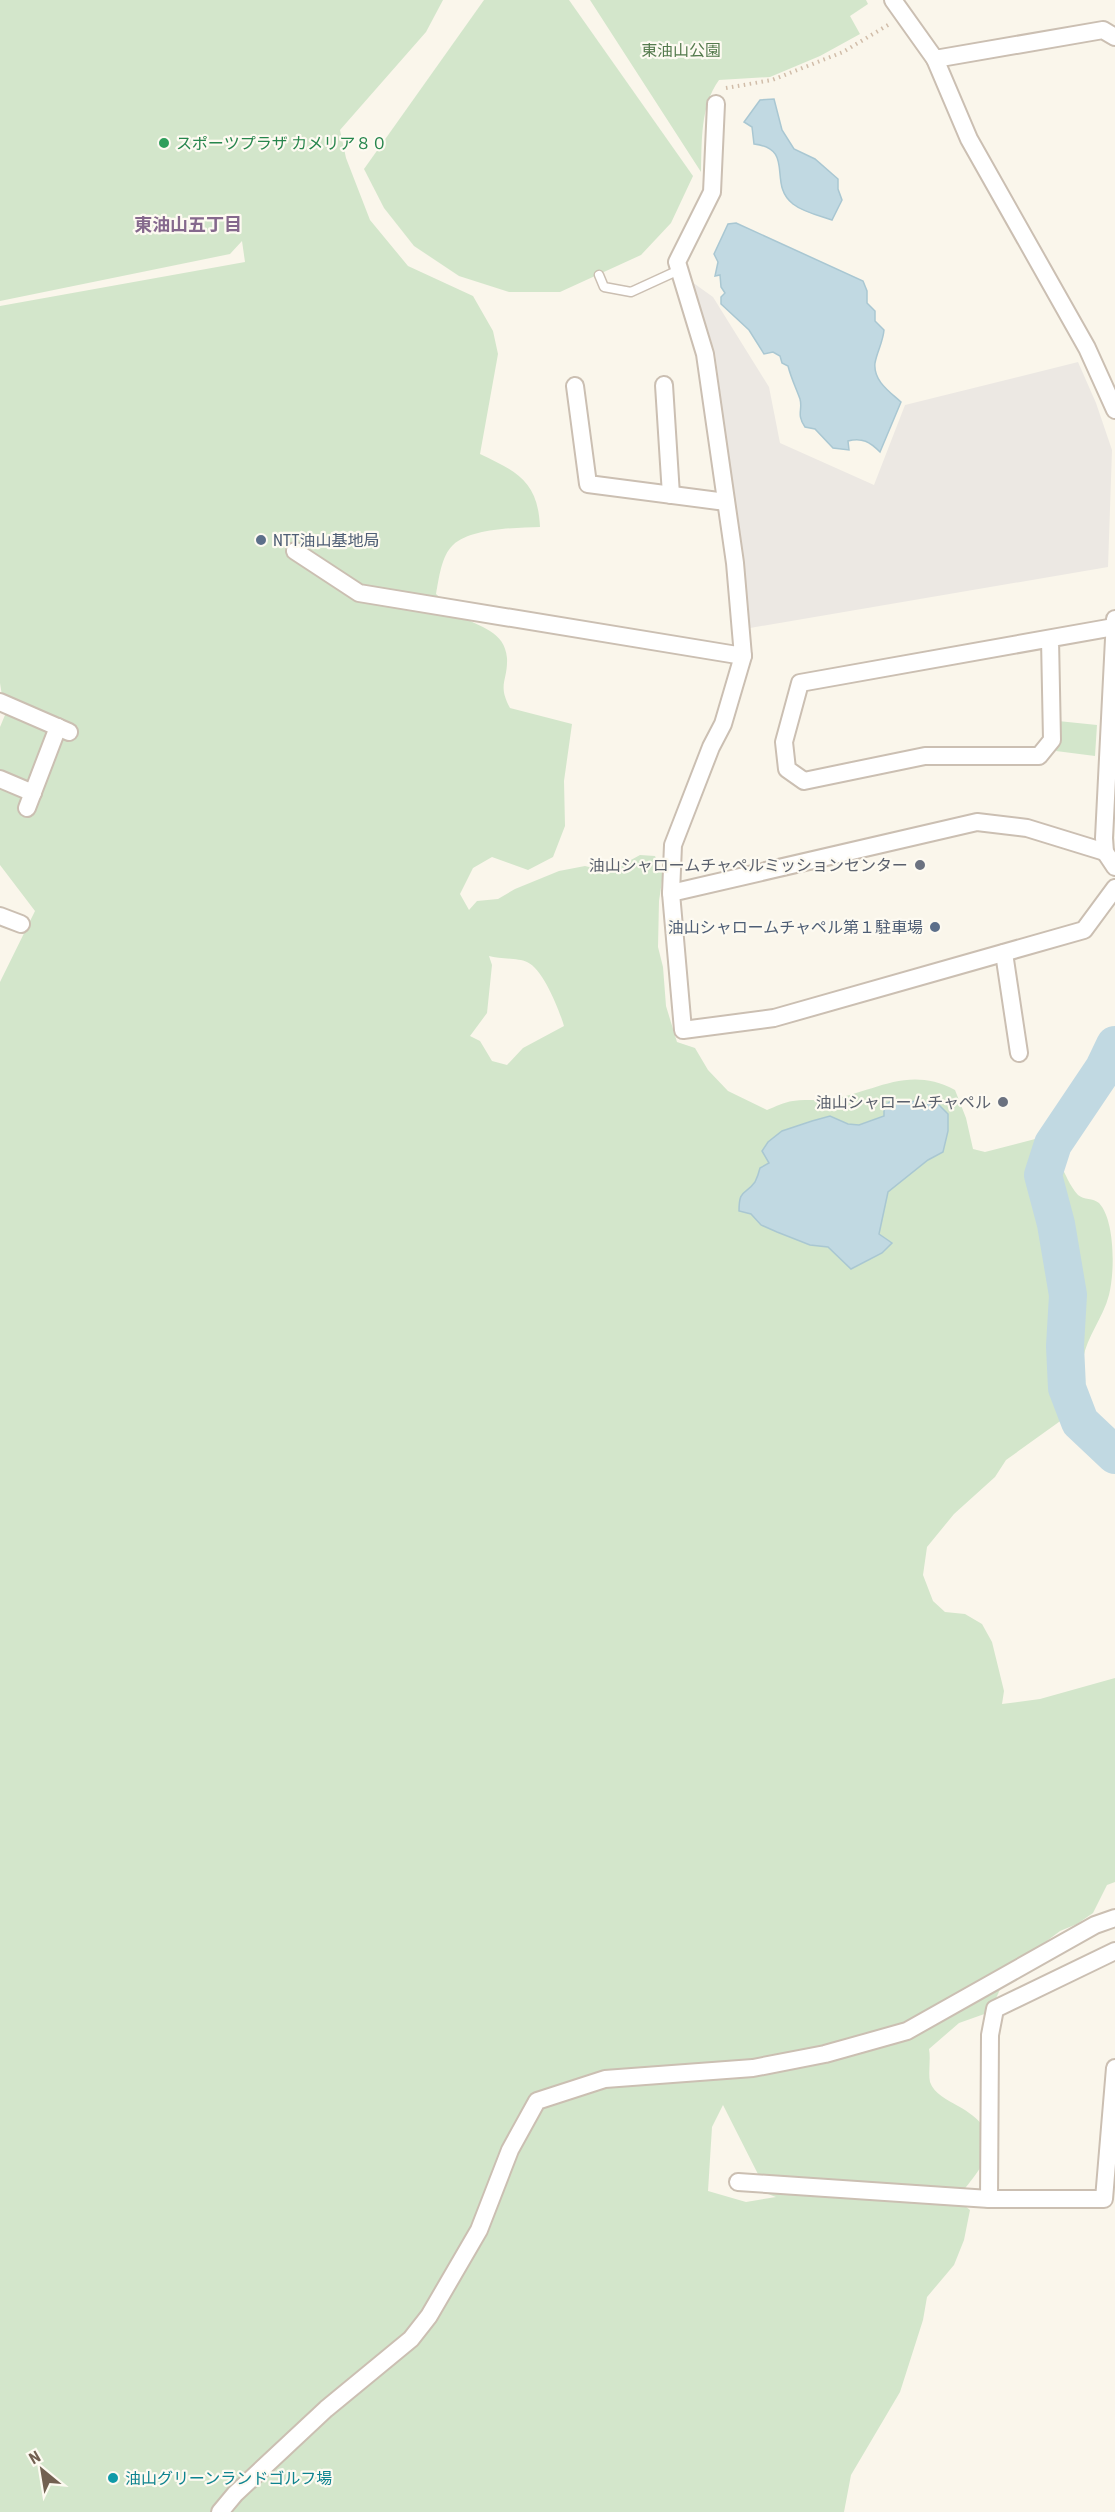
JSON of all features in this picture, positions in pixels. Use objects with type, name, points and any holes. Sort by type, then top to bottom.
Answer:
[{"type":"street","points":[[893,0],[935,59],[969,139],[1087,348],[1115,410]]},
{"type":"street","points":[[935,59],[1103,30],[1115,37]]},
{"type":"street","points":[[716,105],[712,192],[677,262],[705,354],[735,563],[743,657],[723,724],[711,747],[673,845],[671,893],[684,1030],[774,1018],[1084,930],[1115,888]]},
{"type":"street","points":[[664,385],[672,495]]},
{"type":"street","points":[[575,386],[588,484],[726,502]]},
{"type":"street","points":[[295,551],[359,593],[743,657]]},
{"type":"street","points":[[1115,616],[1105,852],[1115,867]]},
{"type":"street","points":[[1050,639],[1052,740],[1040,756],[925,756],[804,781],[787,769],[784,742],[800,683],[1114,627]]},
{"type":"street","points":[[0,702],[64,729],[30,801],[0,779]]},
{"type":"street","points":[[671,893],[977,822],[1027,828],[1105,852]]},
{"type":"street","points":[[0,916],[21,924]]},
{"type":"street","points":[[1004,953],[1019,1053]]},
{"type":"street","points":[[220,2512],[235,2494],[326,2409],[411,2339],[429,2316],[479,2230],[510,2150],[537,2101],[605,2079],[753,2068],[825,2054],[907,2031],[1095,1925],[1115,1918]]},
{"type":"street","points":[[989,2199],[990,2035],[995,2009],[1115,1952]]},
{"type":"street","points":[[738,2182],[989,2199],[1104,2199],[1115,2067]]},
{"type":"lane","points":[[599,275],[604,287],[631,292],[649,286],[680,270]]},
{"type":"path","points":[[716,105],[723,90],[781,77],[843,52],[904,16]]},
{"type":"shaded area","points":[[692,282],[713,297],[769,387],[780,443],[874,485],[905,405],[1078,362],[1096,403],[1112,450],[1108,567],[750,628],[715,352]]},
{"type":"green space","points":[[0,0],[443,0],[426,32],[340,130],[346,158],[370,220],[408,266],[473,296],[493,331],[498,354],[480,454],[524,480],[535,499],[538,512],[540,527],[482,532],[461,539],[453,545],[443,561],[436,594],[451,609],[490,631],[502,642],[507,658],[504,693],[510,708],[572,724],[564,781],[565,826],[553,857],[528,870],[492,857],[473,868],[460,894],[469,910],[477,901],[498,899],[515,889],[559,871],[585,866],[609,872],[640,855],[655,856],[663,874],[659,901],[658,947],[663,967],[666,1006],[677,1042],[695,1048],[708,1070],[728,1091],[767,1110],[783,1103],[843,1097],[905,1080],[937,1083],[955,1090],[966,1118],[973,1149],[985,1152],[1039,1138],[1057,1160],[1078,1195],[1097,1201],[1108,1221],[1113,1260],[1111,1285],[1083,1359],[1084,1404],[1006,1460],[995,1477],[954,1514],[927,1547],[923,1575],[933,1601],[945,1612],[965,1614],[982,1624],[992,1642],[1004,1691],[1002,1704],[1040,1699],[1115,1678],[1115,1882],[1107,1885],[1093,1913],[1077,1924],[1060,1931],[1027,1956],[1005,1978],[990,2012],[959,2023],[929,2049],[929,2078],[932,2086],[942,2096],[974,2117],[984,2128],[988,2139],[988,2151],[976,2174],[956,2199],[970,2210],[964,2240],[954,2265],[927,2297],[923,2320],[900,2392],[851,2475],[844,2512],[0,2512],[0,982],[35,911],[0,865],[0,727],[5,715],[0,683],[0,306],[245,262],[242,241],[230,254],[0,301]],"holes":[[[489,956],[523,961],[533,966],[550,990],[564,1026],[523,1048],[507,1065],[492,1061],[480,1041],[470,1036],[487,1013],[492,965]],[[723,2105],[768,2194],[776,2197],[746,2202],[708,2191],[712,2127]]]},
{"type":"green space","points":[[484,0],[569,0],[693,176],[671,223],[641,255],[560,292],[509,292],[459,276],[414,246],[384,208],[364,169]]},
{"type":"green space","name":"東油山公園","points":[[590,0],[866,0],[868,4],[850,16],[860,34],[820,56],[770,77],[719,80],[708,101],[705,113],[701,172]]},
{"type":"green space","points":[[1058,721],[1097,725],[1095,756],[1056,751],[1059,742]]},
{"type":"water","points":[[774,99],[782,130],[794,149],[815,159],[838,179],[838,189],[842,200],[832,220],[807,212],[793,204],[782,187],[778,160],[774,153],[767,147],[754,144],[752,127],[744,122],[760,100]]},
{"type":"water","points":[[736,223],[863,281],[867,291],[867,303],[875,311],[875,321],[884,330],[875,369],[879,381],[901,402],[880,452],[862,440],[848,441],[849,450],[833,448],[815,429],[805,427],[800,415],[800,399],[788,366],[782,363],[780,356],[773,352],[764,354],[749,330],[721,304],[721,297],[725,293],[721,287],[720,275],[715,276],[718,262],[714,254],[728,224]]},
{"type":"water","points":[[894,1099],[897,1104],[916,1101],[919,1105],[938,1104],[948,1114],[948,1131],[943,1152],[928,1160],[888,1192],[879,1234],[892,1243],[882,1253],[851,1269],[828,1247],[810,1245],[777,1232],[761,1225],[751,1214],[739,1211],[741,1195],[755,1182],[760,1168],[769,1163],[762,1151],[768,1142],[782,1131],[830,1116],[848,1124],[859,1125],[884,1116],[884,1106]]},
{"type":"waterway","points":[[1115,1045],[1104,1068],[1053,1144],[1043,1175],[1056,1224],[1068,1295],[1065,1346],[1067,1388],[1080,1422],[1115,1455]]},
{"type":"place","name":"スポーツプラザ カメリア８０","points":[[164,143]]},
{"type":"place","name":"NTT油山基地局","points":[[261,540]]},
{"type":"place","name":"油山シャロームチャペルミッションセンター","points":[[920,865]]},
{"type":"place","name":"油山シャロームチャペル第１駐車場","points":[[935,927]]},
{"type":"place","name":"油山シャロームチャペル","points":[[1003,1102]]},
{"type":"place","name":"油山グリーンランドゴルフ場","points":[[113,2478]]},
{"type":"district","name":"東油山五丁目","points":[[188,224]]}]
